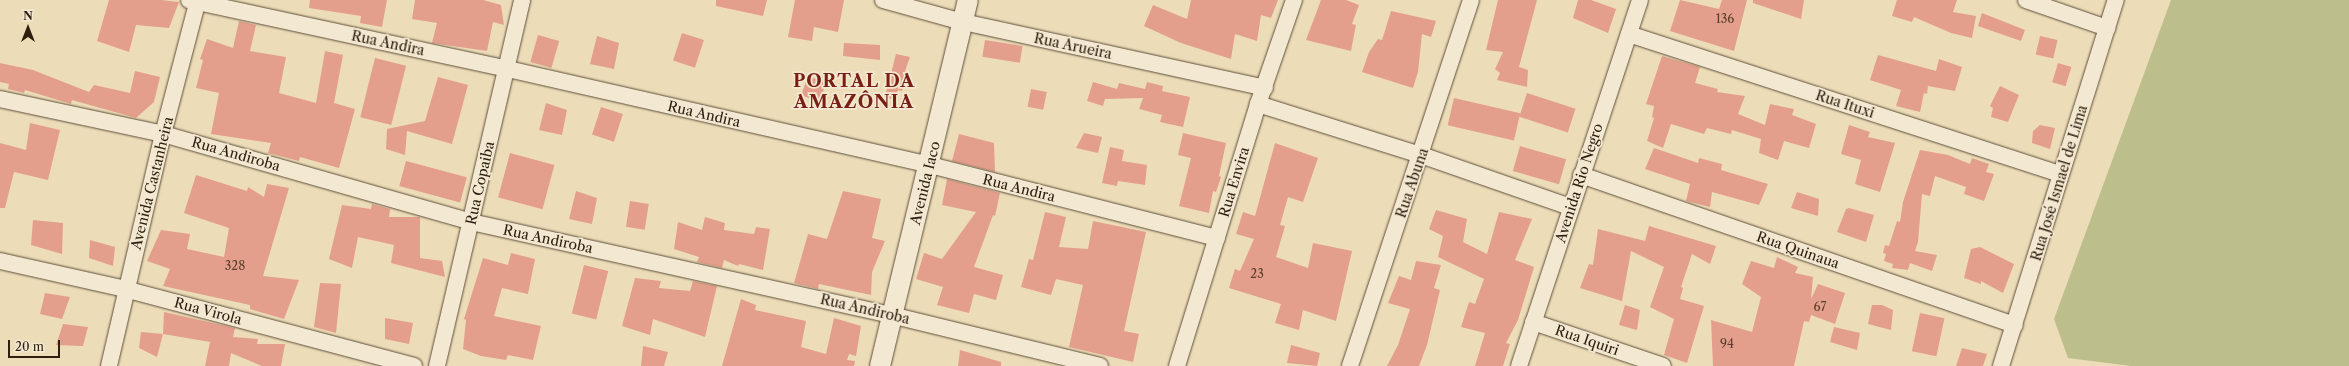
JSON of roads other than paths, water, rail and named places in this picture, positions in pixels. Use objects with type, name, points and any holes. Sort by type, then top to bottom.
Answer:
[{"type":"street","name":"Rua Copaiba","points":[[437,366],[508,69],[522,0]]},
{"type":"street","name":"Rua Arueira","points":[[883,0],[963,22],[1265,88]]},
{"type":"street","name":"Avenida Iaco","points":[[880,366],[891,315],[930,165],[968,0]]},
{"type":"street","name":"Rua Envira","points":[[1177,366],[1258,104],[1265,88],[1294,0]]},
{"type":"street","name":"Rua Abuna","points":[[1350,366],[1422,155],[1471,0]]},
{"type":"street","name":"Avenida Rio Negro","points":[[1519,366],[1570,207],[1640,0]]},
{"type":"street","points":[[2026,0],[2107,28]]},
{"type":"street","name":"Rua José Ismael de Lima","points":[[2001,366],[2116,0]]},
{"type":"street","name":"Rua Andira","points":[[195,1],[508,69],[930,165],[1217,238]]},
{"type":"street","name":"Avenida Castanheira","points":[[108,366],[125,289],[195,1]]},
{"type":"street","name":"Rua Ituxi","points":[[1629,34],[2061,174]]},
{"type":"street","name":"Rua Andiroba","points":[[0,99],[163,134],[471,222],[891,315],[1100,366]]},
{"type":"street","points":[[1258,104],[1422,155],[1570,207]]},
{"type":"street","name":"Rua Quinaua","points":[[1581,175],[2015,325]]},
{"type":"street","name":"Rua Virola","points":[[0,261],[125,289],[414,366]]},
{"type":"street","name":"Rua Iquiri","points":[[1534,322],[1663,366]]},
{"type":"district","name":"PORTAL DA AMAZÔNIA","points":[[854,92]]}]
